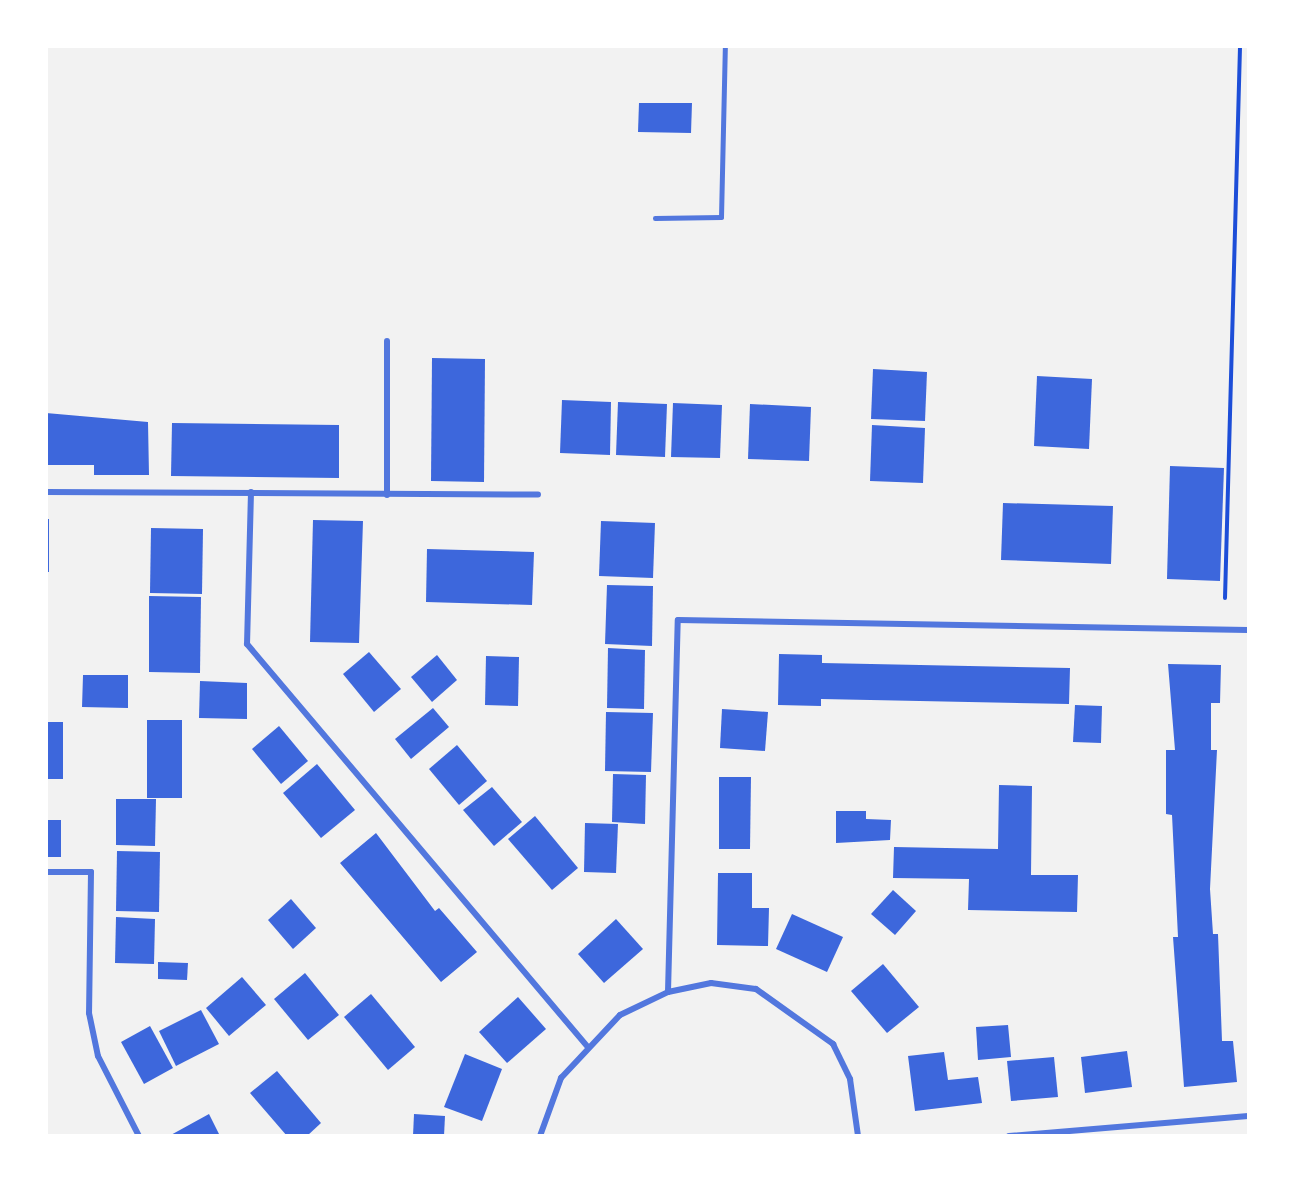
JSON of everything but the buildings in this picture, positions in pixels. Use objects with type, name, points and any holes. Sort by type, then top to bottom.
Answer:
[{"type":"street","points":[[387,341],[387,495]]},
{"type":"street","points":[[46,492],[538,495]]},
{"type":"street","points":[[250,492],[247,644],[587,1046]]},
{"type":"street","points":[[668,992],[678,620],[1248,630]]},
{"type":"street","points":[[46,872],[91,872],[89,1013],[98,1056],[139,1136]]},
{"type":"street","points":[[540,1136],[561,1078],[587,1046],[620,1015],[668,992],[711,983],[756,989],[808,1023],[833,1044],[850,1078],[858,1136]]},
{"type":"street","points":[[1009,1136],[1248,1116]]},
{"type":"lane","points":[[655,219],[721,217],[725,46]]},
{"type":"path","points":[[1225,598],[1240,46]]}]
